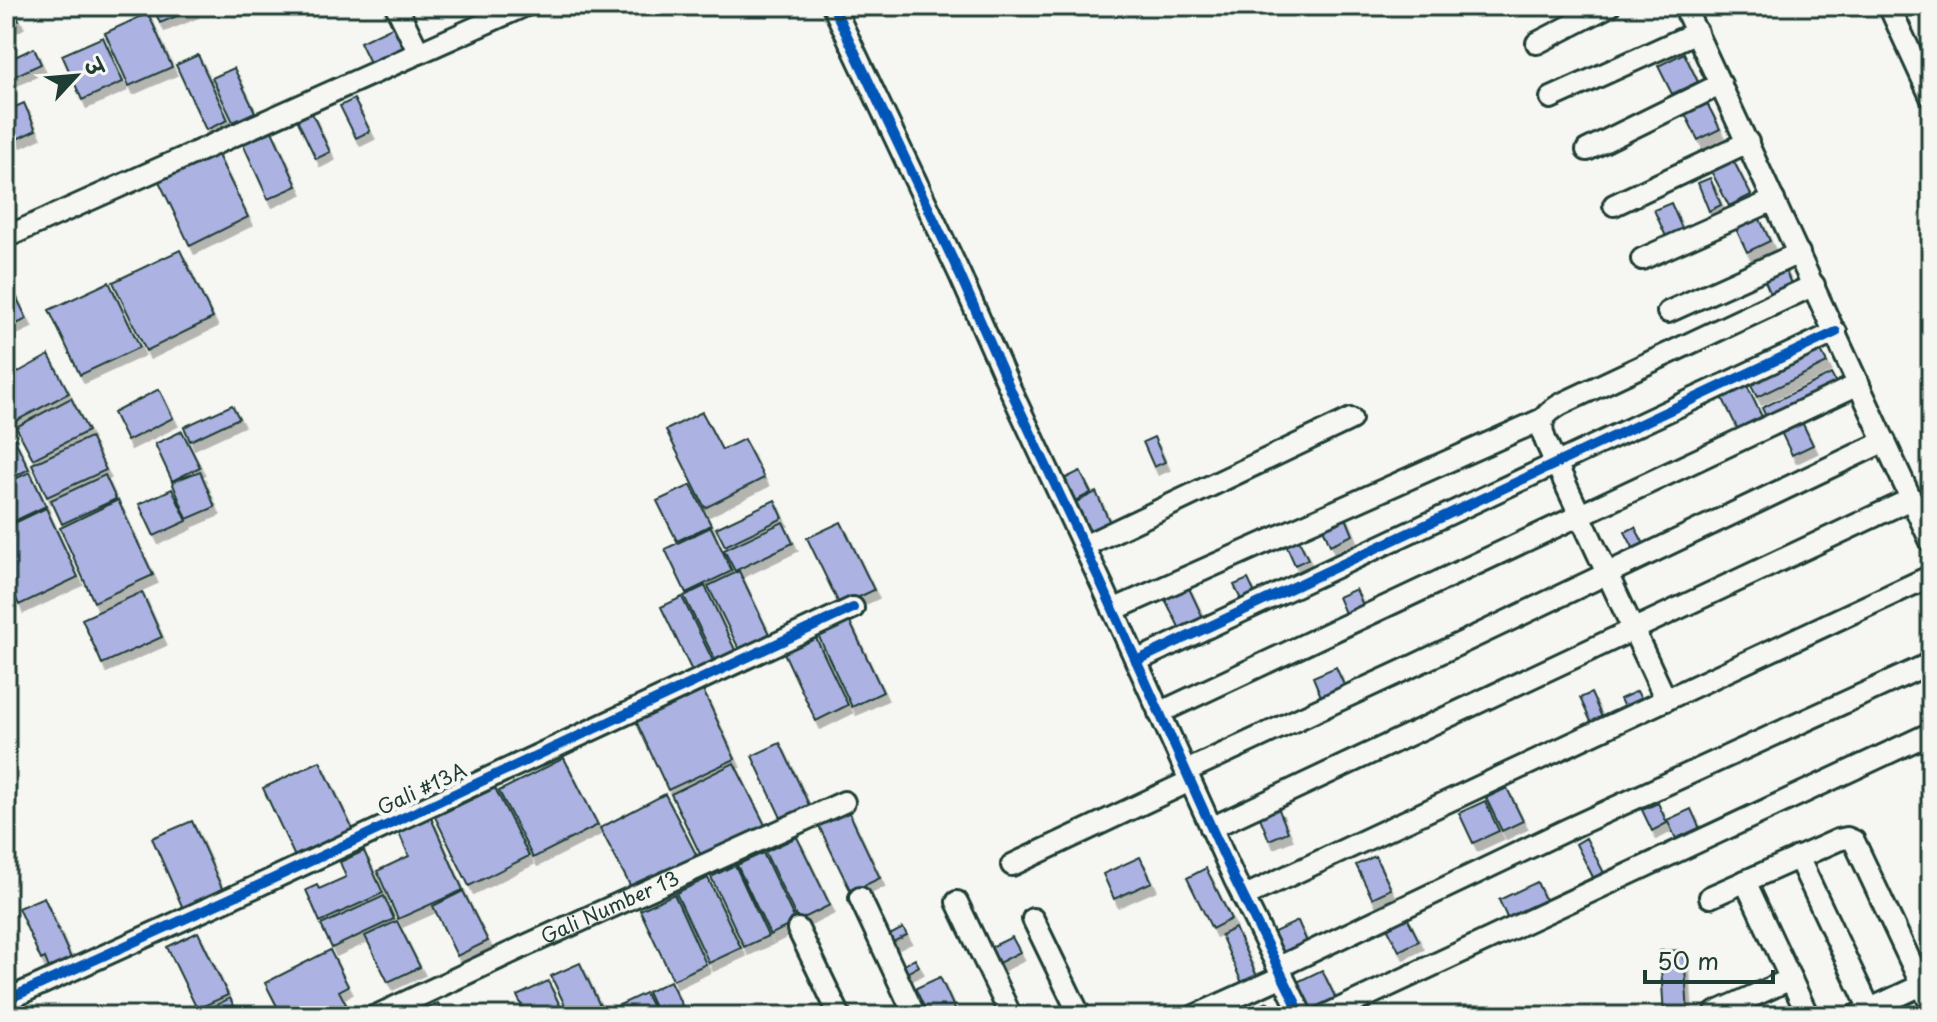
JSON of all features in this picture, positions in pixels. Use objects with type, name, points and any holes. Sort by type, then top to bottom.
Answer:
[{"type":"street","points":[[396,6],[419,53]]},
{"type":"street","points":[[6,237],[524,6]]},
{"type":"street","points":[[833,6],[960,275],[1243,897],[1302,1016]]},
{"type":"street","points":[[1537,43],[1609,6]]},
{"type":"street","points":[[1684,6],[1931,542]]},
{"type":"street","points":[[1889,6],[1931,97]]},
{"type":"street","points":[[1551,98],[1697,32]]},
{"type":"street","points":[[1587,150],[1721,84]]},
{"type":"street","points":[[1614,205],[1748,142]]},
{"type":"street","points":[[1642,259],[1774,200]]},
{"type":"street","points":[[1668,312],[1799,253]]},
{"type":"street","points":[[1113,610],[1543,419],[1561,404],[1814,285]]},
{"type":"street","points":[[1136,661],[1836,332]]},
{"type":"street","points":[[1159,713],[1859,384]]},
{"type":"street","points":[[1084,546],[1351,419]]},
{"type":"street","points":[[1543,419],[1541,429],[1556,464],[1666,700]]},
{"type":"street","points":[[1012,865],[1415,665],[1885,441]]},
{"type":"street","points":[[1211,828],[1911,499]]},
{"type":"street","points":[[1243,897],[1931,576]]},
{"type":"street","name":"Gali #13A","points":[[6,1000],[853,608]]},
{"type":"street","points":[[1194,1016],[1566,830],[1931,663]]},
{"type":"street","points":[[1324,1016],[1931,733]]},
{"type":"street","name":"Gali Number 13","points":[[376,1016],[844,802]]},
{"type":"street","points":[[1710,897],[1838,840],[1847,838],[1854,841],[1931,1005]]},
{"type":"street","points":[[1798,857],[1866,1014],[1922,985]]},
{"type":"street","points":[[1745,881],[1808,1016]]},
{"type":"street","points":[[860,898],[915,1016]]},
{"type":"street","points":[[957,902],[1011,1016]]},
{"type":"street","points":[[1033,919],[1080,1016]]},
{"type":"street","points":[[798,929],[840,1016]]},
{"type":"street","points":[[1715,1013],[1791,979]]},
{"type":"building","points":[[6,6],[12,6],[19,20],[6,27]]},
{"type":"building","points":[[153,6],[192,6],[194,9],[160,23]]},
{"type":"building","points":[[148,13],[172,67],[129,86],[105,33]]},
{"type":"building","points":[[394,26],[406,50],[372,67],[360,42]]},
{"type":"building","points":[[103,37],[123,82],[82,100],[62,55]]},
{"type":"building","points":[[34,48],[41,64],[6,80],[6,61]]},
{"type":"building","points":[[1684,53],[1698,82],[1672,94],[1658,66]]},
{"type":"building","points":[[198,55],[228,120],[206,130],[176,65]]},
{"type":"building","points":[[234,68],[255,112],[233,122],[212,78]]},
{"type":"building","points":[[354,99],[370,131],[356,138],[340,106]]},
{"type":"building","points":[[24,103],[36,130],[17,139],[6,111]]},
{"type":"building","points":[[1707,103],[1720,129],[1698,140],[1685,114]]},
{"type":"building","points":[[310,109],[330,152],[316,159],[295,115]]},
{"type":"building","points":[[272,131],[297,186],[268,199],[243,144]]},
{"type":"building","points":[[214,147],[248,217],[190,246],[156,175]]},
{"type":"building","points":[[1731,156],[1751,195],[1729,206],[1709,167]]},
{"type":"building","points":[[1710,178],[1721,205],[1709,211],[1698,183]]},
{"type":"building","points":[[1671,203],[1684,233],[1668,241],[1654,210]]},
{"type":"building","points":[[1759,217],[1770,241],[1747,252],[1736,229]]},
{"type":"building","points":[[180,250],[213,318],[146,351],[113,282]]},
{"type":"building","points":[[1783,265],[1792,286],[1771,295],[1762,274]]},
{"type":"building","points":[[6,276],[27,319],[6,329]]},
{"type":"building","points":[[109,282],[140,347],[80,375],[49,310]]},
{"type":"building","points":[[1820,349],[1827,363],[1757,397],[1750,384]]},
{"type":"building","points":[[49,355],[69,393],[14,422],[6,407],[6,379]]},
{"type":"building","points":[[1831,374],[1837,385],[1767,419],[1762,408]]},
{"type":"building","points":[[1746,384],[1766,425],[1742,438],[1722,397]]},
{"type":"building","points":[[159,389],[173,418],[127,441],[113,413]]},
{"type":"building","points":[[71,398],[88,431],[33,459],[16,427]]},
{"type":"building","points":[[232,405],[239,418],[190,441],[184,427]]},
{"type":"building","points":[[702,412],[722,450],[744,439],[764,478],[705,508],[666,430]]},
{"type":"building","points":[[1801,420],[1813,445],[1792,455],[1780,430]]},
{"type":"building","points":[[182,431],[200,467],[172,481],[155,444]]},
{"type":"building","points":[[90,437],[106,470],[47,497],[32,464]]},
{"type":"building","points":[[1154,437],[1165,462],[1154,467],[1143,442]]},
{"type":"building","points":[[14,438],[29,469],[6,481],[6,442]]},
{"type":"building","points":[[200,471],[215,507],[187,519],[172,482]]},
{"type":"building","points":[[1080,471],[1091,493],[1073,502],[1062,480]]},
{"type":"building","points":[[30,472],[46,506],[6,525],[6,483]]},
{"type":"building","points":[[105,475],[116,499],[62,524],[51,500]]},
{"type":"building","points":[[691,485],[711,525],[677,541],[657,501]]},
{"type":"building","points":[[172,489],[187,521],[154,536],[139,504]]},
{"type":"building","points":[[1096,492],[1112,527],[1086,539],[1070,505]]},
{"type":"building","points":[[118,500],[153,575],[94,602],[60,528]]},
{"type":"building","points":[[775,500],[783,518],[725,546],[716,528]]},
{"type":"building","points":[[46,508],[78,577],[19,605],[6,577],[6,527]]},
{"type":"building","points":[[1344,513],[1353,535],[1330,545],[1321,523]]},
{"type":"building","points":[[783,522],[793,543],[735,571],[724,550]]},
{"type":"building","points":[[841,522],[874,590],[840,606],[807,538]]},
{"type":"building","points":[[711,527],[732,571],[686,593],[665,549]]},
{"type":"building","points":[[1635,527],[1647,550],[1637,555],[1625,532]]},
{"type":"building","points":[[1295,532],[1308,559],[1295,565],[1283,538]]},
{"type":"building","points":[[739,571],[769,634],[739,649],[708,586]]},
{"type":"building","points":[[1248,579],[1257,598],[1243,604],[1234,585]]},
{"type":"building","points":[[1187,584],[1205,622],[1182,633],[1163,595]]},
{"type":"building","points":[[705,586],[735,650],[715,660],[684,596]]},
{"type":"building","points":[[1356,589],[1365,610],[1347,618],[1338,597]]},
{"type":"building","points":[[142,592],[162,637],[102,664],[82,619]]},
{"type":"building","points":[[682,597],[713,661],[692,671],[661,607]]},
{"type":"building","points":[[849,620],[883,692],[852,707],[818,635]]},
{"type":"building","points":[[816,638],[848,705],[816,721],[784,653]]},
{"type":"building","points":[[1336,667],[1348,694],[1324,704],[1313,677]]},
{"type":"building","points":[[703,690],[735,759],[668,790],[636,721]]},
{"type":"building","points":[[1637,691],[1646,709],[1629,718],[1620,699]]},
{"type":"building","points":[[1591,693],[1605,724],[1594,728],[1580,698]]},
{"type":"building","points":[[780,743],[810,807],[782,820],[752,756]]},
{"type":"building","points":[[564,758],[598,825],[533,858],[499,791]]},
{"type":"building","points":[[320,761],[353,830],[295,857],[263,788]]},
{"type":"building","points":[[734,763],[766,827],[702,858],[671,794]]},
{"type":"building","points":[[495,788],[529,856],[469,886],[435,817]]},
{"type":"building","points":[[1507,788],[1523,821],[1502,831],[1486,798]]},
{"type":"building","points":[[665,794],[698,858],[633,891],[600,828]]},
{"type":"building","points":[[1485,801],[1499,831],[1473,843],[1459,813]]},
{"type":"building","points":[[1658,803],[1667,823],[1652,831],[1642,810]]},
{"type":"building","points":[[1278,807],[1288,832],[1269,840],[1259,815]]},
{"type":"building","points":[[847,808],[880,878],[851,892],[817,822]]},
{"type":"building","points":[[1691,809],[1702,833],[1679,845],[1667,820]]},
{"type":"building","points":[[431,818],[463,890],[398,919],[377,871],[409,856],[399,833]]},
{"type":"building","points":[[192,821],[225,895],[185,913],[152,838]]},
{"type":"building","points":[[797,837],[830,905],[798,921],[765,852]]},
{"type":"building","points":[[1586,838],[1604,873],[1594,879],[1576,844]]},
{"type":"building","points":[[364,851],[383,893],[320,922],[306,890],[317,885],[319,889],[346,877],[340,862]]},
{"type":"building","points":[[763,853],[796,922],[770,935],[737,865]]},
{"type":"building","points":[[1375,856],[1391,889],[1372,898],[1356,865]]},
{"type":"building","points":[[1140,857],[1152,882],[1114,899],[1103,874]]},
{"type":"building","points":[[735,865],[768,936],[744,947],[711,877]]},
{"type":"building","points":[[1206,868],[1231,919],[1212,929],[1187,878]]},
{"type":"building","points":[[708,878],[741,948],[709,963],[676,893]]},
{"type":"building","points":[[1537,882],[1547,904],[1509,922],[1499,900]]},
{"type":"building","points":[[463,891],[488,941],[457,956],[433,906]]},
{"type":"building","points":[[674,894],[706,964],[673,980],[640,910]]},
{"type":"building","points":[[384,896],[394,919],[332,948],[321,925]]},
{"type":"building","points":[[44,897],[73,963],[51,973],[45,958],[41,960],[18,908]]},
{"type":"building","points":[[1406,915],[1419,941],[1399,951],[1386,925]]},
{"type":"building","points":[[397,921],[420,967],[388,982],[365,936]]},
{"type":"building","points":[[1298,921],[1307,942],[1280,955],[1270,934]]},
{"type":"building","points":[[903,928],[907,935],[887,945],[884,938]]},
{"type":"building","points":[[1235,928],[1260,983],[1245,990],[1221,935]]},
{"type":"building","points":[[198,932],[228,995],[197,1009],[167,947]]},
{"type":"building","points":[[1012,937],[1020,952],[995,965],[987,949]]},
{"type":"building","points":[[330,950],[348,986],[339,991],[352,1016],[282,1016],[265,983]]},
{"type":"building","points":[[1684,950],[1688,1016],[1664,1016],[1660,951]]},
{"type":"building","points":[[915,959],[919,966],[903,975],[899,968]]},
{"type":"building","points":[[580,963],[602,1010],[590,1016],[570,1016],[551,976]]},
{"type":"building","points":[[1322,970],[1339,1005],[1308,1016],[1293,984]]},
{"type":"building","points":[[940,977],[956,1012],[948,1016],[924,1016],[912,990]]},
{"type":"building","points":[[548,981],[565,1016],[527,1016],[517,996]]},
{"type":"building","points":[[670,981],[687,1016],[658,1016],[647,992]]},
{"type":"building","points":[[645,993],[656,1016],[596,1016]]},
{"type":"building","points":[[230,998],[239,1016],[202,1016],[200,1013]]},
{"type":"building","points":[[1268,1002],[1274,1016],[1257,1016],[1253,1008]]},
{"type":"building","points":[[438,1003],[444,1016],[410,1016]]},
{"type":"cycle path","points":[[833,6],[960,275],[1234,878],[1302,1016]]},
{"type":"cycle path","points":[[1136,661],[1836,332]]},
{"type":"cycle path","points":[[6,1000],[853,608]]}]
